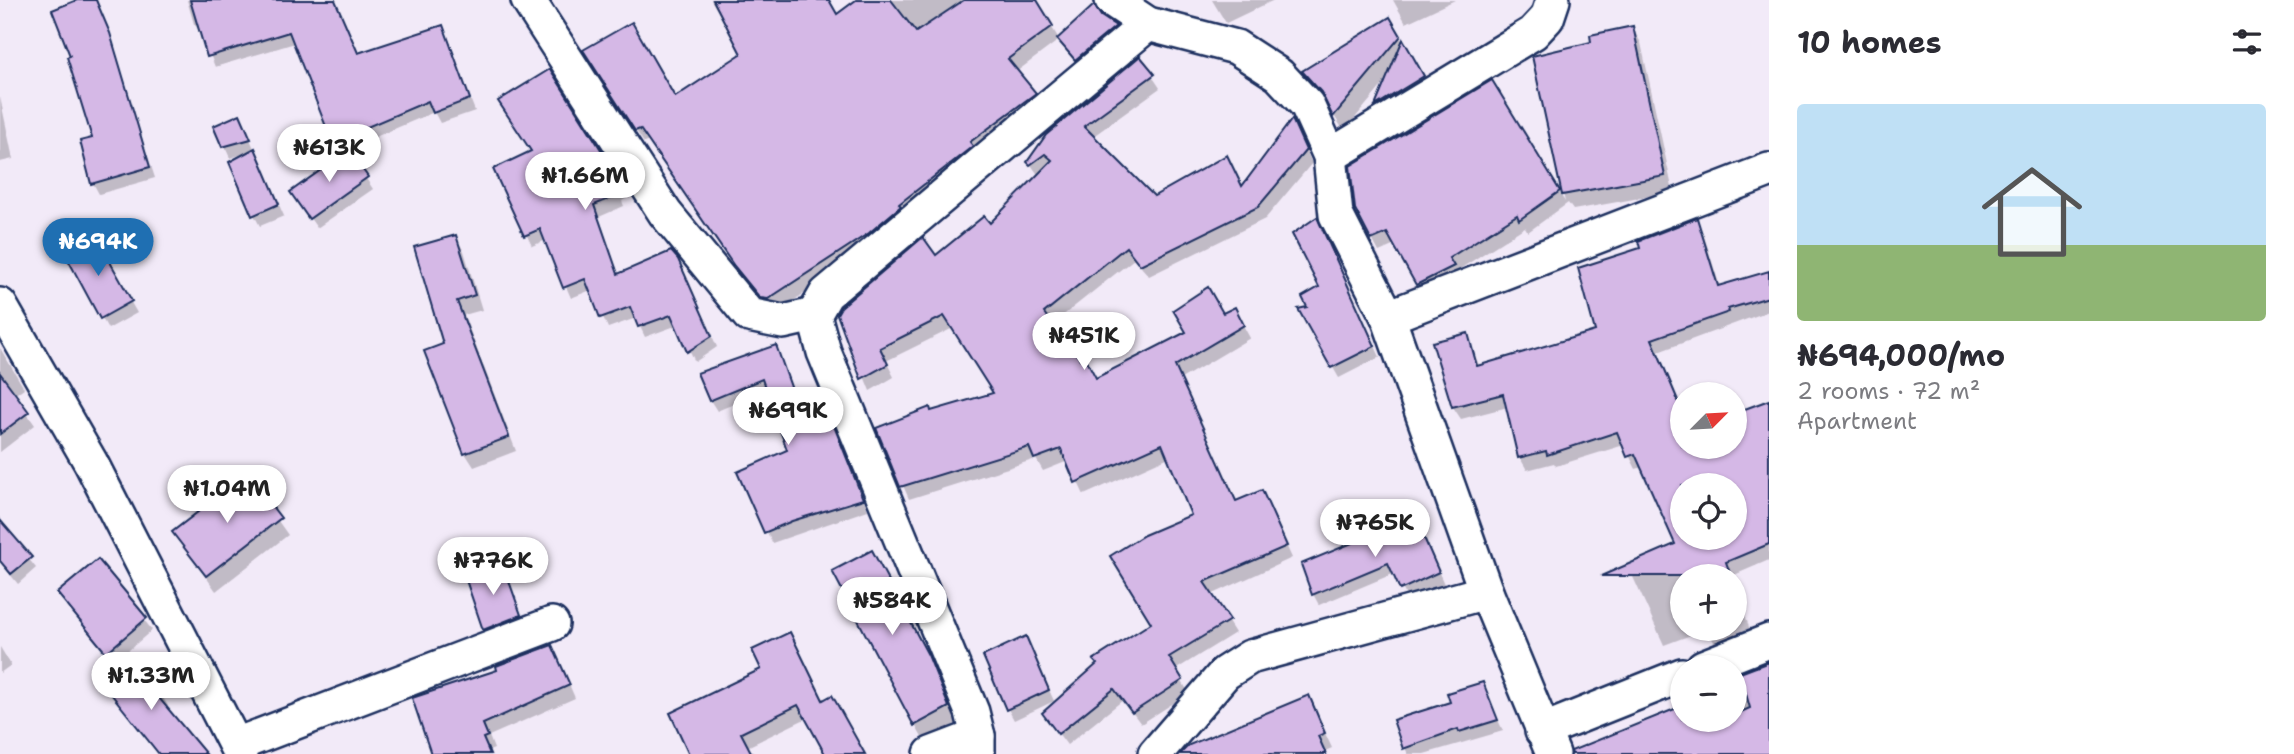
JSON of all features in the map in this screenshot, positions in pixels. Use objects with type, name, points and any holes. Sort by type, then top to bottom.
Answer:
[{"type":"street","points":[[528,0],[665,213],[749,315],[783,322],[814,315]]},
{"type":"street","points":[[1112,0],[1147,24],[1236,47],[1279,75],[1307,106],[1330,156],[1336,215],[1388,317],[1486,592],[1548,742],[1670,681]]},
{"type":"street","points":[[1330,156],[1533,33],[1547,18],[1553,0]]},
{"type":"street","points":[[931,754],[978,745],[972,712],[824,352],[814,315],[826,294],[1147,24]]},
{"type":"street","points":[[1388,317],[1769,170]]},
{"type":"street","points":[[0,305],[91,463],[238,750],[552,624]]},
{"type":"street","points":[[1155,754],[1225,673],[1250,657],[1486,592]]},
{"type":"street","points":[[1733,655],[1769,641]]},
{"type":"building","points":[[77,0],[96,0],[110,33],[150,167],[91,184],[80,141],[92,138],[67,57],[70,56],[52,10]]},
{"type":"building","points":[[190,0],[335,0],[358,53],[443,25],[470,99],[433,113],[428,101],[332,142],[289,32],[207,57]]},
{"type":"building","points":[[713,0],[829,0],[837,14],[856,0],[891,0],[916,32],[964,0],[1037,0],[1053,26],[1008,59],[1036,93],[970,142],[973,146],[899,204],[901,206],[869,233],[768,299],[760,298],[734,266],[640,129],[635,131],[583,50],[632,22],[675,97],[741,54]]},
{"type":"building","points":[[1094,5],[1101,16],[1116,26],[1075,60],[1057,39]]},
{"type":"building","points":[[1390,17],[1401,36],[1333,117],[1321,92],[1302,71]]},
{"type":"building","points":[[1633,26],[1665,176],[1562,195],[1532,56],[1591,42],[1590,35]]},
{"type":"building","points":[[1403,39],[1424,76],[1375,106]]},
{"type":"building","points":[[1140,56],[1155,74],[1084,126],[1154,196],[1227,155],[1242,186],[1292,119],[1306,150],[1258,207],[1140,265],[1126,247],[1044,313],[1080,359],[1085,357],[1096,378],[1186,332],[1173,310],[1208,287],[1223,313],[1235,307],[1244,325],[1175,366],[1236,501],[1262,490],[1287,546],[1204,582],[1230,620],[1169,657],[1183,680],[1132,713],[1114,689],[1058,734],[1042,713],[1097,664],[1093,660],[1151,623],[1110,556],[1144,535],[1191,515],[1162,444],[1075,483],[1061,449],[1034,459],[1029,447],[900,487],[876,428],[930,407],[931,411],[993,393],[944,316],[880,348],[888,364],[861,379],[837,314],[841,307],[923,237],[936,255],[984,216],[990,223],[1052,160],[1045,154],[1030,165],[1027,162],[1046,135]]},
{"type":"building","points":[[550,69],[624,186],[617,190],[619,195],[594,205],[618,274],[671,251],[678,259],[712,336],[687,352],[671,315],[638,327],[630,307],[600,318],[585,279],[563,288],[540,229],[524,236],[493,169],[531,151],[498,101]]},
{"type":"building","points":[[1492,80],[1560,191],[1519,220],[1517,215],[1449,258],[1454,266],[1416,285],[1387,233],[1371,240],[1355,209],[1350,166]]},
{"type":"building","points":[[240,114],[251,139],[222,147],[213,126]]},
{"type":"building","points":[[255,148],[279,204],[252,216],[229,162]]},
{"type":"building","points":[[349,150],[368,177],[309,219],[290,192]]},
{"type":"building","points":[[1317,217],[1375,346],[1331,368],[1298,309],[1307,307],[1302,297],[1319,287],[1292,234]]},
{"type":"building","points":[[1697,218],[1718,286],[1769,271],[1769,297],[1728,309],[1729,312],[1652,339],[1670,382],[1670,459],[1747,459],[1747,408],[1769,400],[1769,544],[1726,562],[1727,564],[1670,564],[1670,576],[1601,576],[1670,546],[1670,550],[1747,550],[1747,473],[1670,473],[1670,533],[1635,454],[1627,457],[1617,432],[1547,455],[1546,451],[1518,458],[1503,394],[1452,407],[1432,342],[1468,333],[1477,366],[1595,331],[1578,268],[1640,248],[1638,241]]},
{"type":"building","points":[[456,235],[475,295],[457,301],[509,437],[464,454],[424,351],[443,344],[414,247]]},
{"type":"building","points":[[96,237],[132,301],[100,319],[65,254]]},
{"type":"building","points":[[776,345],[801,415],[826,406],[863,499],[792,521],[764,533],[737,472],[787,450],[762,379],[709,401],[697,373]]},
{"type":"building","points":[[0,373],[29,412],[0,434]]},
{"type":"building","points":[[247,474],[281,518],[206,576],[172,532]]},
{"type":"building","points":[[1415,517],[1439,572],[1400,590],[1388,563],[1312,595],[1301,564]]},
{"type":"building","points":[[0,520],[32,557],[11,574],[0,561]]},
{"type":"building","points":[[872,550],[928,655],[949,707],[914,726],[832,571]]},
{"type":"building","points":[[98,559],[147,618],[106,653],[57,593]]},
{"type":"building","points":[[503,564],[521,615],[483,630],[465,577]]},
{"type":"building","points":[[790,632],[823,700],[832,695],[865,754],[825,754],[798,705],[741,733],[752,754],[689,754],[670,713],[761,669],[752,650]]},
{"type":"building","points":[[1026,636],[1049,690],[1006,710],[983,656]]},
{"type":"building","points":[[552,645],[570,685],[483,724],[488,736],[483,738],[490,754],[431,754],[412,698],[497,670],[496,666]]},
{"type":"building","points":[[137,660],[163,695],[159,698],[206,754],[159,754],[104,685]]},
{"type":"building","points":[[1769,662],[1769,754],[1572,754],[1571,751],[1670,711],[1670,732],[1747,732],[1747,709],[1750,708],[1747,698],[1747,670]]},
{"type":"building","points":[[1483,682],[1498,720],[1459,732],[1458,729],[1403,749],[1393,720],[1450,702],[1447,693]]},
{"type":"building","points":[[1309,695],[1325,733],[1318,736],[1326,754],[1180,754],[1189,745]]}]
